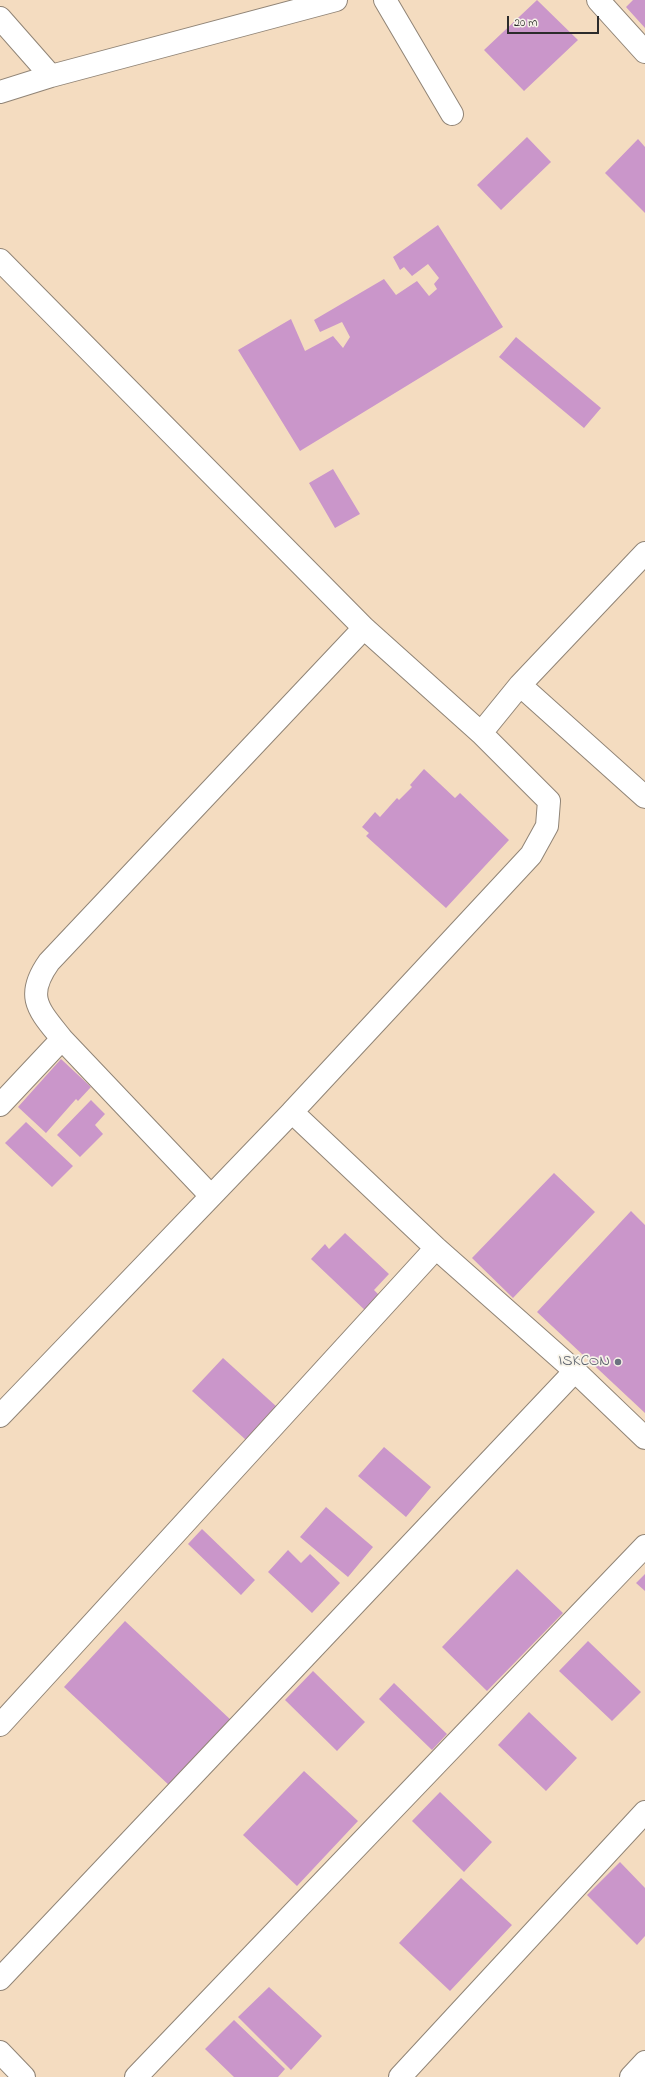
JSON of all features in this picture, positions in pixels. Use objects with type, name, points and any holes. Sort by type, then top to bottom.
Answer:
[{"type":"street","points":[[0,92],[282,6],[336,0]]},
{"type":"street","points":[[385,0],[452,114]]},
{"type":"street","points":[[598,0],[645,52]]},
{"type":"street","points":[[0,18],[51,76]]},
{"type":"street","points":[[0,260],[364,628],[482,732],[549,801],[547,826],[531,855],[292,1112],[0,1416]]},
{"type":"street","points":[[482,732],[520,685],[645,553]]},
{"type":"street","points":[[211,1196],[62,1039],[46,1019],[36,1002],[35,989],[39,975],[49,962],[364,628]]},
{"type":"street","points":[[520,685],[645,797]]},
{"type":"street","points":[[0,1105],[62,1039]]},
{"type":"street","points":[[292,1112],[436,1248],[575,1371],[645,1438]]},
{"type":"street","points":[[0,1725],[436,1248]]},
{"type":"street","points":[[0,1979],[575,1371]]},
{"type":"street","points":[[136,2077],[645,1546]]},
{"type":"street","points":[[400,2077],[645,1812]]},
{"type":"street","points":[[0,2052],[24,2077]]},
{"type":"street","points":[[631,2077],[645,2062]]},
{"type":"building","points":[[537,0],[578,40],[524,91],[484,50]]},
{"type":"building","points":[[633,0],[645,0],[645,28],[626,7]]},
{"type":"building","points":[[527,137],[551,162],[501,210],[477,185]]},
{"type":"building","points":[[638,139],[645,147],[645,213],[605,173]]},
{"type":"building","points":[[438,225],[503,327],[300,451],[238,350],[291,319],[305,351],[333,336],[343,348],[350,337],[342,322],[320,332],[314,320],[384,279],[396,295],[417,281],[429,296],[437,289],[434,284],[439,278],[428,264],[412,276],[404,267],[400,270],[393,257]]},
{"type":"building","points":[[516,337],[601,408],[584,428],[499,357]]},
{"type":"building","points":[[333,469],[360,514],[335,528],[309,483]]},
{"type":"building","points":[[424,769],[455,798],[460,793],[509,840],[446,908],[366,836],[369,833],[362,827],[375,812],[380,817],[397,798],[399,800],[412,787],[410,785]]},
{"type":"building","points":[[61,1059],[91,1087],[78,1101],[76,1099],[46,1133],[18,1107]]},
{"type":"building","points":[[91,1100],[105,1114],[95,1125],[103,1134],[80,1157],[57,1135]]},
{"type":"building","points":[[26,1122],[73,1166],[52,1187],[5,1143]]},
{"type":"building","points":[[554,1173],[595,1212],[513,1298],[472,1258]]},
{"type":"building","name":"ISKCON","points":[[631,1211],[645,1225],[645,1413],[537,1312]]},
{"type":"building","points":[[345,1233],[389,1274],[374,1290],[383,1299],[369,1314],[311,1259],[325,1244],[329,1249]]},
{"type":"building","points":[[223,1358],[277,1407],[246,1440],[192,1391]]},
{"type":"building","points":[[384,1447],[431,1487],[406,1517],[358,1476]]},
{"type":"building","points":[[326,1507],[373,1547],[348,1577],[300,1537]]},
{"type":"building","points":[[202,1529],[255,1580],[241,1595],[188,1544]]},
{"type":"building","points":[[288,1550],[301,1563],[310,1554],[340,1583],[312,1613],[268,1572]]},
{"type":"building","points":[[517,1569],[563,1613],[487,1691],[442,1647]]},
{"type":"building","points":[[645,1574],[645,1591],[636,1583]]},
{"type":"building","points":[[125,1621],[232,1721],[171,1787],[64,1687]]},
{"type":"building","points":[[588,1641],[641,1692],[612,1721],[559,1671]]},
{"type":"building","points":[[313,1671],[365,1722],[337,1751],[285,1700]]},
{"type":"building","points":[[394,1683],[447,1734],[432,1750],[379,1699]]},
{"type":"building","points":[[529,1712],[577,1758],[546,1791],[498,1745]]},
{"type":"building","points":[[304,1771],[358,1821],[297,1886],[243,1835]]},
{"type":"building","points":[[440,1792],[492,1842],[464,1872],[412,1821]]},
{"type":"building","points":[[620,1862],[645,1888],[645,1936],[637,1945],[587,1895]]},
{"type":"building","points":[[461,1878],[512,1925],[450,1991],[399,1943]]},
{"type":"building","points":[[269,1987],[322,2036],[291,2070],[238,2017]]},
{"type":"building","points":[[234,2020],[285,2069],[278,2077],[234,2077],[205,2049]]},
{"type":"place","name":"ISKCON","points":[[618,1362]]}]
